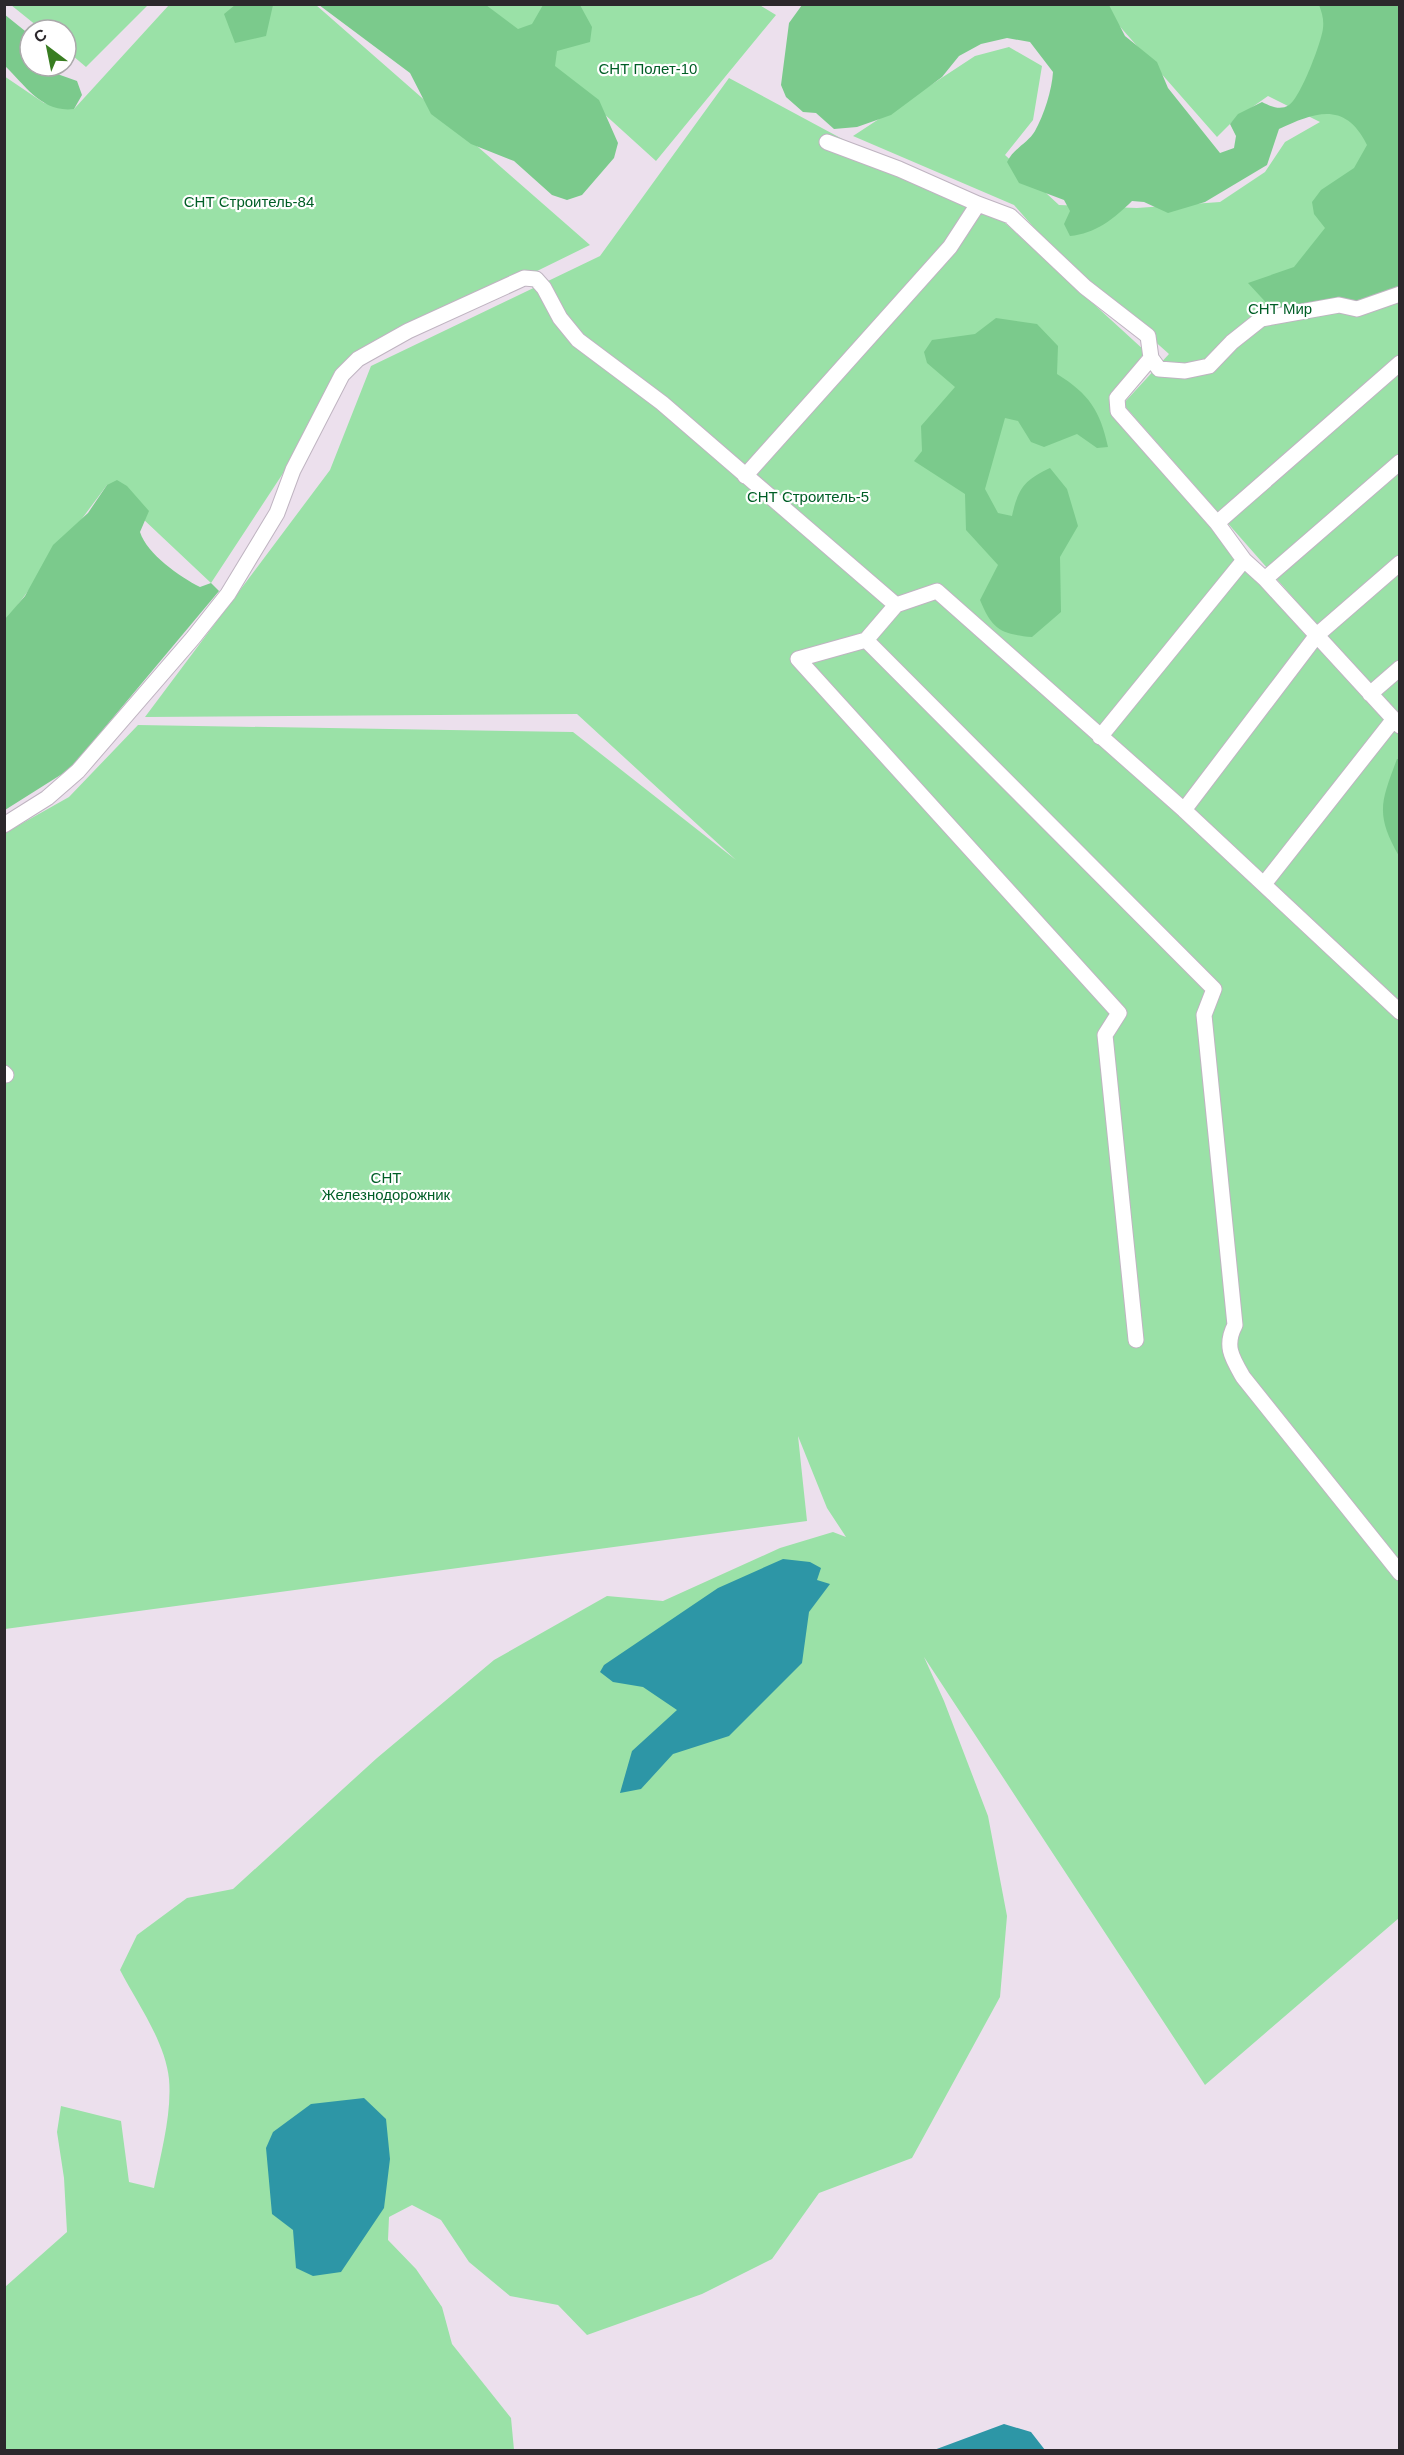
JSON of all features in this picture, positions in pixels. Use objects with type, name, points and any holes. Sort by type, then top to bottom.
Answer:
[{"type":"street","points":[[827,142],[899,169],[1010,216],[1084,287],[1148,336],[1151,358],[1159,369],[1185,371],[1209,366],[1232,342],[1261,319],[1339,305],[1357,309],[1400,294]]},
{"type":"street","points":[[745,476],[950,247],[978,204]]},
{"type":"street","points":[[4,825],[47,798],[78,771],[194,638],[228,594],[277,513],[293,470],[342,375],[362,357],[477,297],[524,278],[536,279],[544,288],[560,318],[578,340],[662,403],[896,605]]},
{"type":"street","points":[[1151,358],[1117,399],[1118,411],[1217,523],[1244,560],[1265,579],[1397,722],[1264,884]]},
{"type":"street","points":[[1217,523],[1400,363]]},
{"type":"street","points":[[1265,579],[1400,462]]},
{"type":"street","points":[[1100,737],[1244,560]]},
{"type":"street","points":[[1184,810],[1317,635],[1400,563]]},
{"type":"street","points":[[1136,1340],[1105,1035],[1119,1013],[798,659],[866,640],[896,605],[937,591],[1184,810],[1400,1011]]},
{"type":"street","points":[[866,640],[1214,990],[1204,1015],[1235,1325],[1229,1336],[1228,1349],[1243,1377],[1326,1485],[1400,1573]]},
{"type":"street","points":[[1370,694],[1400,668]]},
{"type":"green space","name":"СНТ Полет-10","points":[[758,4],[776,15],[656,161],[484,5]]},
{"type":"green space","points":[[11,5],[148,5],[86,67],[78,60],[78,18],[27,18]]},
{"type":"green space","name":"СНТ Строитель-84","points":[[169,5],[316,5],[590,245],[358,359],[211,583],[107,485],[5,622],[4,76],[44,103],[74,109]]},
{"type":"green space","points":[[235,5],[273,5],[266,36],[235,43],[224,14]]},
{"type":"green space","points":[[319,5],[486,5],[518,29],[532,24],[543,5],[580,5],[592,27],[590,42],[557,51],[555,66],[599,100],[618,143],[614,158],[582,195],[567,200],[552,195],[514,161],[471,144],[431,114],[410,73]]},
{"type":"green space","points":[[802,5],[1109,5],[1125,36],[1157,62],[1168,88],[1220,153],[1234,148],[1236,136],[1230,124],[1238,114],[1262,102],[1282,108],[1294,101],[1310,69],[1322,35],[1323,19],[1319,5],[1399,5],[1399,286],[1374,297],[1357,301],[1273,310],[1248,283],[1294,267],[1325,228],[1314,214],[1312,202],[1321,190],[1354,168],[1367,145],[1358,131],[1339,116],[1317,115],[1279,129],[1267,165],[1205,202],[1168,213],[1144,202],[1132,201],[1096,229],[1070,236],[1064,224],[1070,211],[1064,200],[1019,183],[1007,162],[1035,131],[1051,87],[1053,72],[1030,42],[1007,38],[981,44],[959,56],[942,77],[891,115],[857,127],[834,129],[816,113],[803,112],[786,97],[781,85],[789,23]]},
{"type":"green space","name":"СНТ Мир","points":[[1101,5],[1374,5],[1399,30],[1399,718],[1123,404],[1169,354],[1058,255],[1014,205],[853,136],[975,56],[1009,47],[1042,66],[1033,120],[1005,155],[1059,205],[1137,208],[1220,202],[1265,172],[1285,142],[1320,122],[1268,96],[1234,120],[1217,137]]},
{"type":"green space","points":[[4,14],[18,25],[18,78],[69,78],[77,81],[82,95],[74,109],[53,107],[35,97],[5,66]]},
{"type":"green space","points":[[729,78],[965,205],[1004,222],[1145,351],[1111,404],[1230,552],[1399,734],[1399,1918],[1205,2085],[924,1657],[944,1701],[988,1816],[1007,1916],[1000,1997],[912,2158],[819,2193],[772,2259],[702,2294],[587,2335],[558,2305],[510,2296],[469,2262],[441,2220],[412,2205],[389,2217],[388,2240],[416,2269],[442,2307],[452,2344],[511,2418],[514,2450],[5,2450],[5,2287],[67,2232],[64,2178],[57,2132],[61,2106],[121,2121],[129,2182],[154,2188],[163,2147],[170,2092],[162,2051],[120,1970],[137,1935],[187,1898],[233,1889],[377,1758],[494,1660],[607,1596],[663,1601],[780,1548],[833,1532],[846,1537],[827,1508],[798,1436],[807,1521],[5,1629],[5,833],[69,797],[138,725],[573,732],[736,860],[577,714],[145,717],[330,470],[371,366],[600,256]]},
{"type":"green space","points":[[996,318],[1037,324],[1058,346],[1057,374],[1068,381],[1092,404],[1101,423],[1108,447],[1097,448],[1077,434],[1044,447],[1031,442],[1018,421],[1005,418],[985,489],[998,513],[1012,516],[1023,486],[1050,468],[1067,489],[1078,526],[1060,557],[1061,612],[1032,637],[1005,632],[993,624],[980,600],[998,565],[966,530],[965,494],[914,461],[922,451],[921,426],[955,387],[927,363],[924,352],[932,340],[975,334]]},
{"type":"green space","points":[[117,480],[127,486],[149,511],[140,532],[157,556],[192,583],[200,587],[211,583],[219,591],[70,769],[5,810],[5,619],[25,596],[53,545],[88,513],[107,485]]},
{"type":"green space","points":[[1397,759],[1400,759],[1399,856],[1386,829],[1383,808],[1387,786]]},
{"type":"water","points":[[783,1559],[810,1562],[821,1568],[817,1580],[830,1584],[809,1612],[802,1663],[729,1736],[673,1754],[641,1789],[620,1793],[632,1751],[677,1710],[643,1687],[613,1682],[600,1672],[604,1665],[718,1588]]},
{"type":"water","points":[[364,2098],[386,2119],[390,2159],[384,2208],[341,2272],[313,2276],[296,2268],[293,2230],[272,2214],[266,2148],[273,2132],[311,2104]]},
{"type":"water","points":[[1004,2424],[1031,2432],[1045,2450],[934,2450]]},
{"type":"park label","name":"СНТ Строитель-5","points":[[808,496]]},
{"type":"park label","name":"СНТ Железнодорожник","points":[[386,1186]]}]
